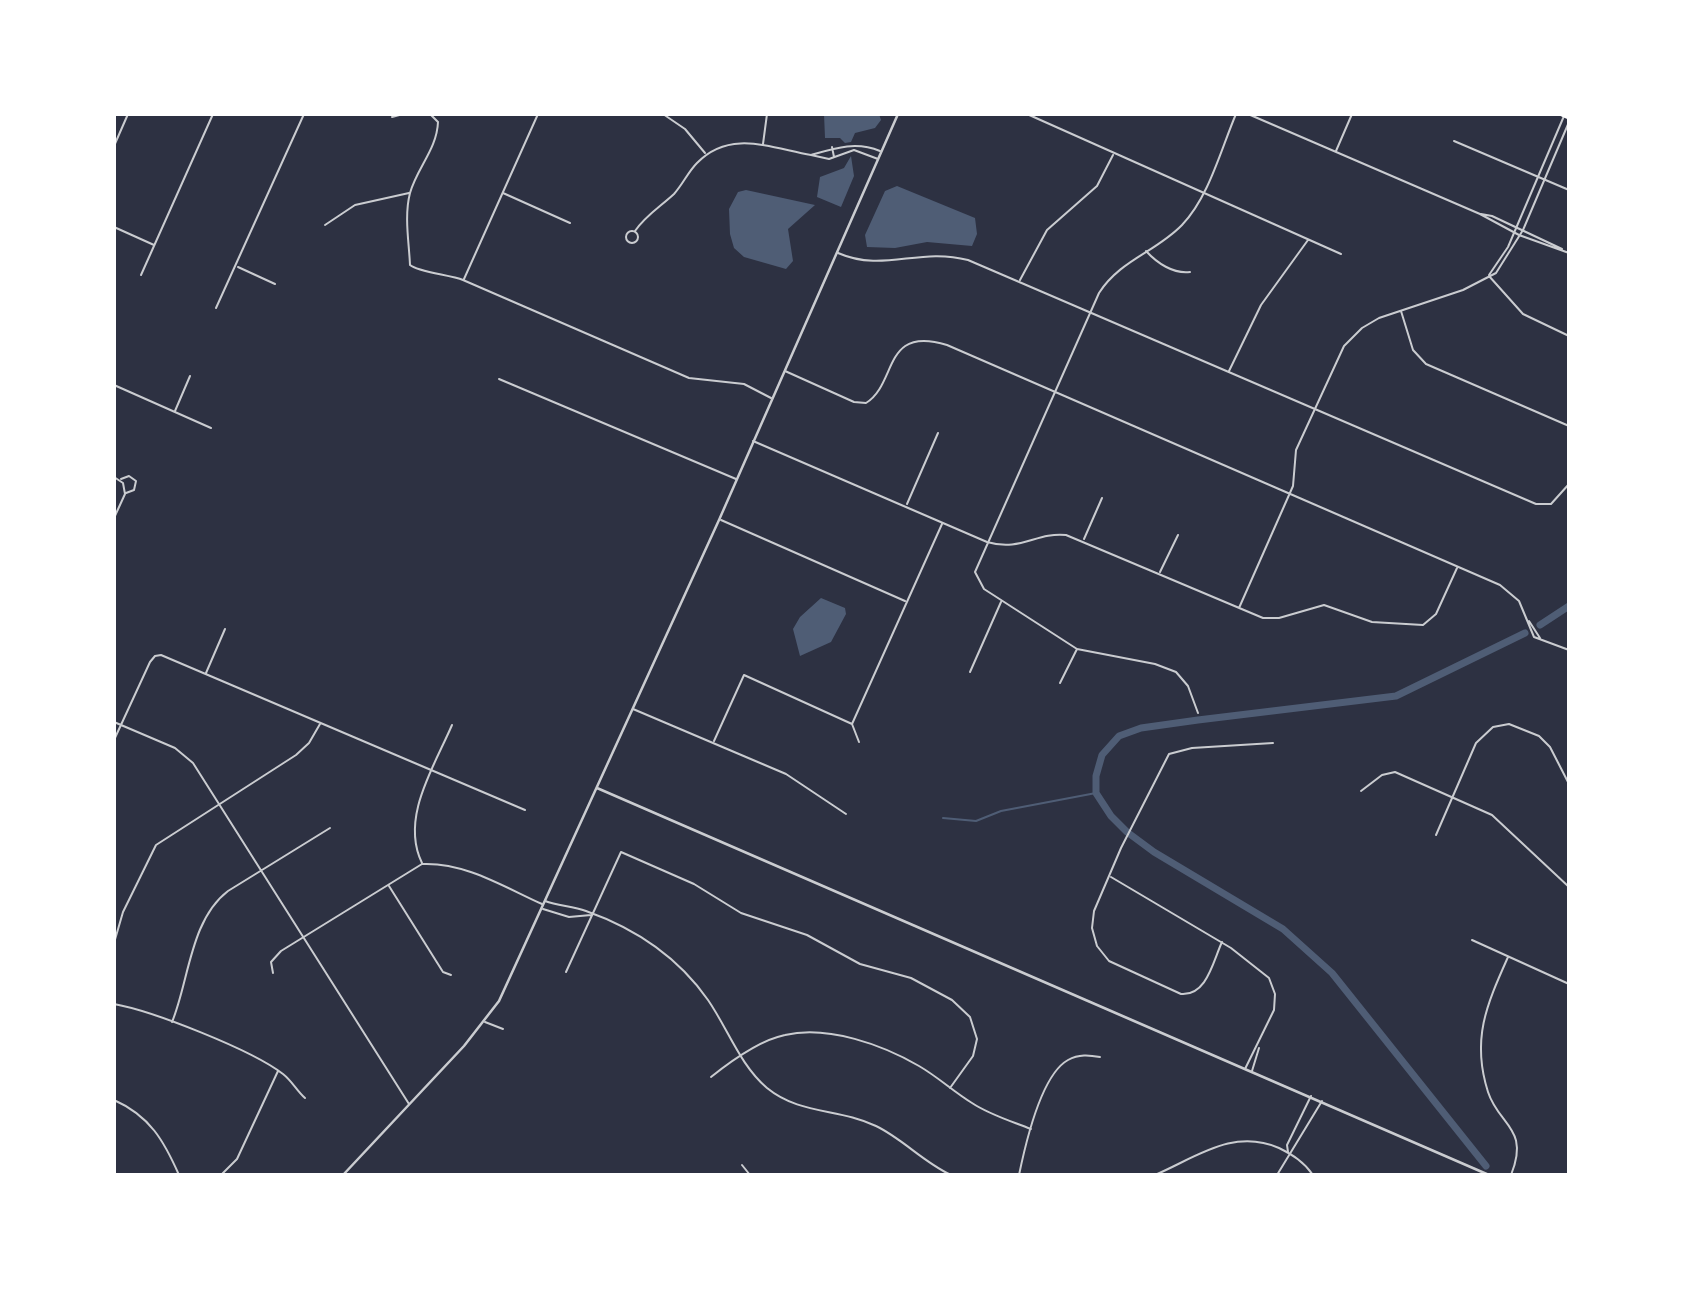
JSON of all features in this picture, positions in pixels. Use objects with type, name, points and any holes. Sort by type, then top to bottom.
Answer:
[{"type":"street","points":[[114,146],[128,114]]},
{"type":"street","points":[[141,275],[213,114]]},
{"type":"street","points":[[216,308],[304,114]]},
{"type":"street","points":[[392,117],[402,114]]},
{"type":"street","points":[[430,114],[438,122],[437,135],[410,193],[407,221],[410,265],[416,270],[444,273],[463,280],[689,377],[744,384],[772,399]]},
{"type":"street","points":[[463,280],[538,114]]},
{"type":"street","points":[[663,114],[685,130],[706,154]]},
{"type":"street","points":[[762,145],[767,114]]},
{"type":"street","points":[[343,1175],[485,1022],[499,1001],[719,520],[898,114]]},
{"type":"street","points":[[1027,114],[1341,254]]},
{"type":"street","points":[[1198,713],[1188,686],[1172,669],[1077,649],[981,587],[976,579],[975,569],[1090,312],[1112,275],[1182,225],[1202,194],[1236,114]]},
{"type":"street","points":[[1248,114],[1480,214],[1515,226],[1569,253]]},
{"type":"street","points":[[1336,152],[1352,114]]},
{"type":"street","points":[[1488,276],[1514,232],[1537,176],[1566,117]]},
{"type":"street","points":[[1238,609],[1290,494],[1295,479],[1295,453],[1348,341],[1373,321],[1463,290],[1502,266],[1523,230],[1545,179],[1566,117]]},
{"type":"street","points":[[1454,141],[1569,190]]},
{"type":"street","points":[[635,231],[650,212],[677,191],[689,171],[706,154],[737,143],[835,158],[860,144],[881,152]]},
{"type":"street","points":[[811,155],[832,148],[850,148],[878,159]]},
{"type":"street","points":[[832,148],[831,153],[835,158]]},
{"type":"street","points":[[1020,281],[1047,230],[1097,186],[1113,154]]},
{"type":"street","points":[[325,225],[355,205],[410,193]]},
{"type":"street","points":[[502,193],[569,223]]},
{"type":"street","points":[[1480,214],[1519,235],[1564,250]]},
{"type":"street","points":[[114,227],[155,245]]},
{"type":"street","points":[[1229,372],[1261,305],[1308,240]]},
{"type":"street","points":[[1145,250],[1162,265],[1179,272],[1190,272]]},
{"type":"street","points":[[837,253],[872,262],[923,254],[956,257],[1020,281],[1535,504],[1549,505],[1569,484]]},
{"type":"street","points":[[236,266],[275,284]]},
{"type":"street","points":[[1488,276],[1523,314],[1569,336]]},
{"type":"street","points":[[1401,311],[1413,349],[1426,364],[1569,426]]},
{"type":"street","points":[[784,371],[854,402],[866,403],[876,393],[894,357],[909,345],[927,341],[947,345],[1508,590],[1519,601],[1540,638]]},
{"type":"street","points":[[175,412],[190,376]]},
{"type":"street","points":[[499,379],[736,480]]},
{"type":"street","points":[[114,385],[211,428]]},
{"type":"street","points":[[906,505],[938,433]]},
{"type":"street","points":[[753,441],[987,542],[1004,547],[1055,534],[1083,540],[1238,609],[1271,619],[1311,607],[1328,606],[1372,622],[1420,626],[1434,617],[1457,567]]},
{"type":"street","points":[[120,480],[129,476],[136,481],[134,489],[125,494]]},
{"type":"street","points":[[114,477],[124,484],[125,494],[114,518]]},
{"type":"street","points":[[1083,540],[1101,498]]},
{"type":"street","points":[[719,520],[906,601]]},
{"type":"street","points":[[852,724],[942,523]]},
{"type":"street","points":[[114,526],[114,536]]},
{"type":"street","points":[[1160,573],[1178,535]]},
{"type":"street","points":[[970,672],[1002,601]]},
{"type":"street","points":[[1528,620],[1532,634],[1569,650]]},
{"type":"street","points":[[205,674],[225,629]]},
{"type":"street","points":[[1060,684],[1077,649]]},
{"type":"street","points":[[114,740],[155,656],[164,656],[525,810]]},
{"type":"street","points":[[714,742],[744,676],[852,724],[859,742]]},
{"type":"street","points":[[632,709],[786,774],[846,814]]},
{"type":"street","points":[[114,722],[183,753],[219,804],[410,1104]]},
{"type":"street","points":[[114,943],[121,916],[153,850],[167,836],[300,752],[320,723]]},
{"type":"street","points":[[1436,835],[1480,737],[1489,729],[1504,724],[1519,727],[1544,741],[1569,784]]},
{"type":"street","points":[[422,864],[415,840],[416,815],[452,725]]},
{"type":"street","points":[[1222,942],[1202,986],[1188,994],[1112,963],[1097,946],[1092,928],[1094,912],[1128,836],[1170,754],[1192,748],[1273,743]]},
{"type":"street","points":[[1361,791],[1382,775],[1395,772],[1453,796],[1497,818],[1569,887]]},
{"type":"street","points":[[597,788],[1489,1175]]},
{"type":"street","points":[[172,1022],[194,948],[210,912],[225,893],[330,828]]},
{"type":"street","points":[[566,972],[621,852],[694,884],[741,913],[800,931],[860,964],[926,985],[966,1012],[976,1029],[975,1052],[950,1088]]},
{"type":"street","points":[[273,973],[271,962],[281,951],[422,864],[443,863],[463,869],[569,917],[593,915]]},
{"type":"street","points":[[1110,877],[1222,942],[1264,972],[1273,985],[1275,1004],[1252,1071]]},
{"type":"street","points":[[389,885],[443,972],[451,975]]},
{"type":"street","points":[[542,904],[593,915],[638,935],[682,969],[706,998],[741,1057],[758,1079],[784,1100],[809,1110],[846,1116],[873,1125],[951,1175]]},
{"type":"street","points":[[1472,940],[1569,984]]},
{"type":"street","points":[[1508,957],[1484,1011],[1481,1029],[1488,1091],[1508,1122],[1516,1143],[1511,1175]]},
{"type":"street","points":[[114,1004],[138,1009],[172,1022],[278,1071],[305,1098]]},
{"type":"street","points":[[485,1022],[503,1029]]},
{"type":"street","points":[[711,1077],[741,1057],[783,1035],[830,1035],[859,1041],[896,1055],[986,1111],[1031,1129]]},
{"type":"street","points":[[1245,1069],[1259,1047]]},
{"type":"street","points":[[1019,1175],[1031,1129],[1060,1066],[1079,1056],[1100,1057]]},
{"type":"street","points":[[221,1175],[237,1159],[278,1071]]},
{"type":"street","points":[[1288,1153],[1287,1145],[1311,1096]]},
{"type":"street","points":[[114,1100],[138,1113],[153,1126],[166,1145],[179,1175]]},
{"type":"street","points":[[1278,1175],[1288,1153],[1313,1120],[1322,1101]]},
{"type":"street","points":[[1155,1175],[1238,1140],[1262,1141],[1288,1153],[1303,1163],[1313,1175]]},
{"type":"street","points":[[742,1164],[750,1175]]},
{"type":"water","points":[[824,114],[879,114],[881,120],[875,128],[855,133],[851,142],[845,143],[840,138],[825,138]]},
{"type":"water","points":[[851,156],[854,176],[841,207],[817,197],[820,177],[844,168]]},
{"type":"water","points":[[897,186],[975,218],[977,234],[972,246],[927,242],[895,248],[867,247],[865,235],[885,191]]},
{"type":"water","points":[[746,190],[815,205],[788,229],[793,261],[786,269],[744,257],[734,248],[730,234],[729,209],[738,192]]},
{"type":"water","points":[[821,598],[845,608],[846,614],[831,642],[800,656],[793,629],[800,617]]},
{"type":"waterway","points":[[1540,625],[1569,606]]},
{"type":"waterway","points":[[1486,1166],[1332,973],[1283,929],[1154,852],[1127,832],[1111,816],[1096,793],[1096,776],[1102,755],[1119,736],[1141,728],[1396,696],[1525,633]]},
{"type":"waterway","points":[[943,818],[976,821],[1001,811],[1096,793]]}]
